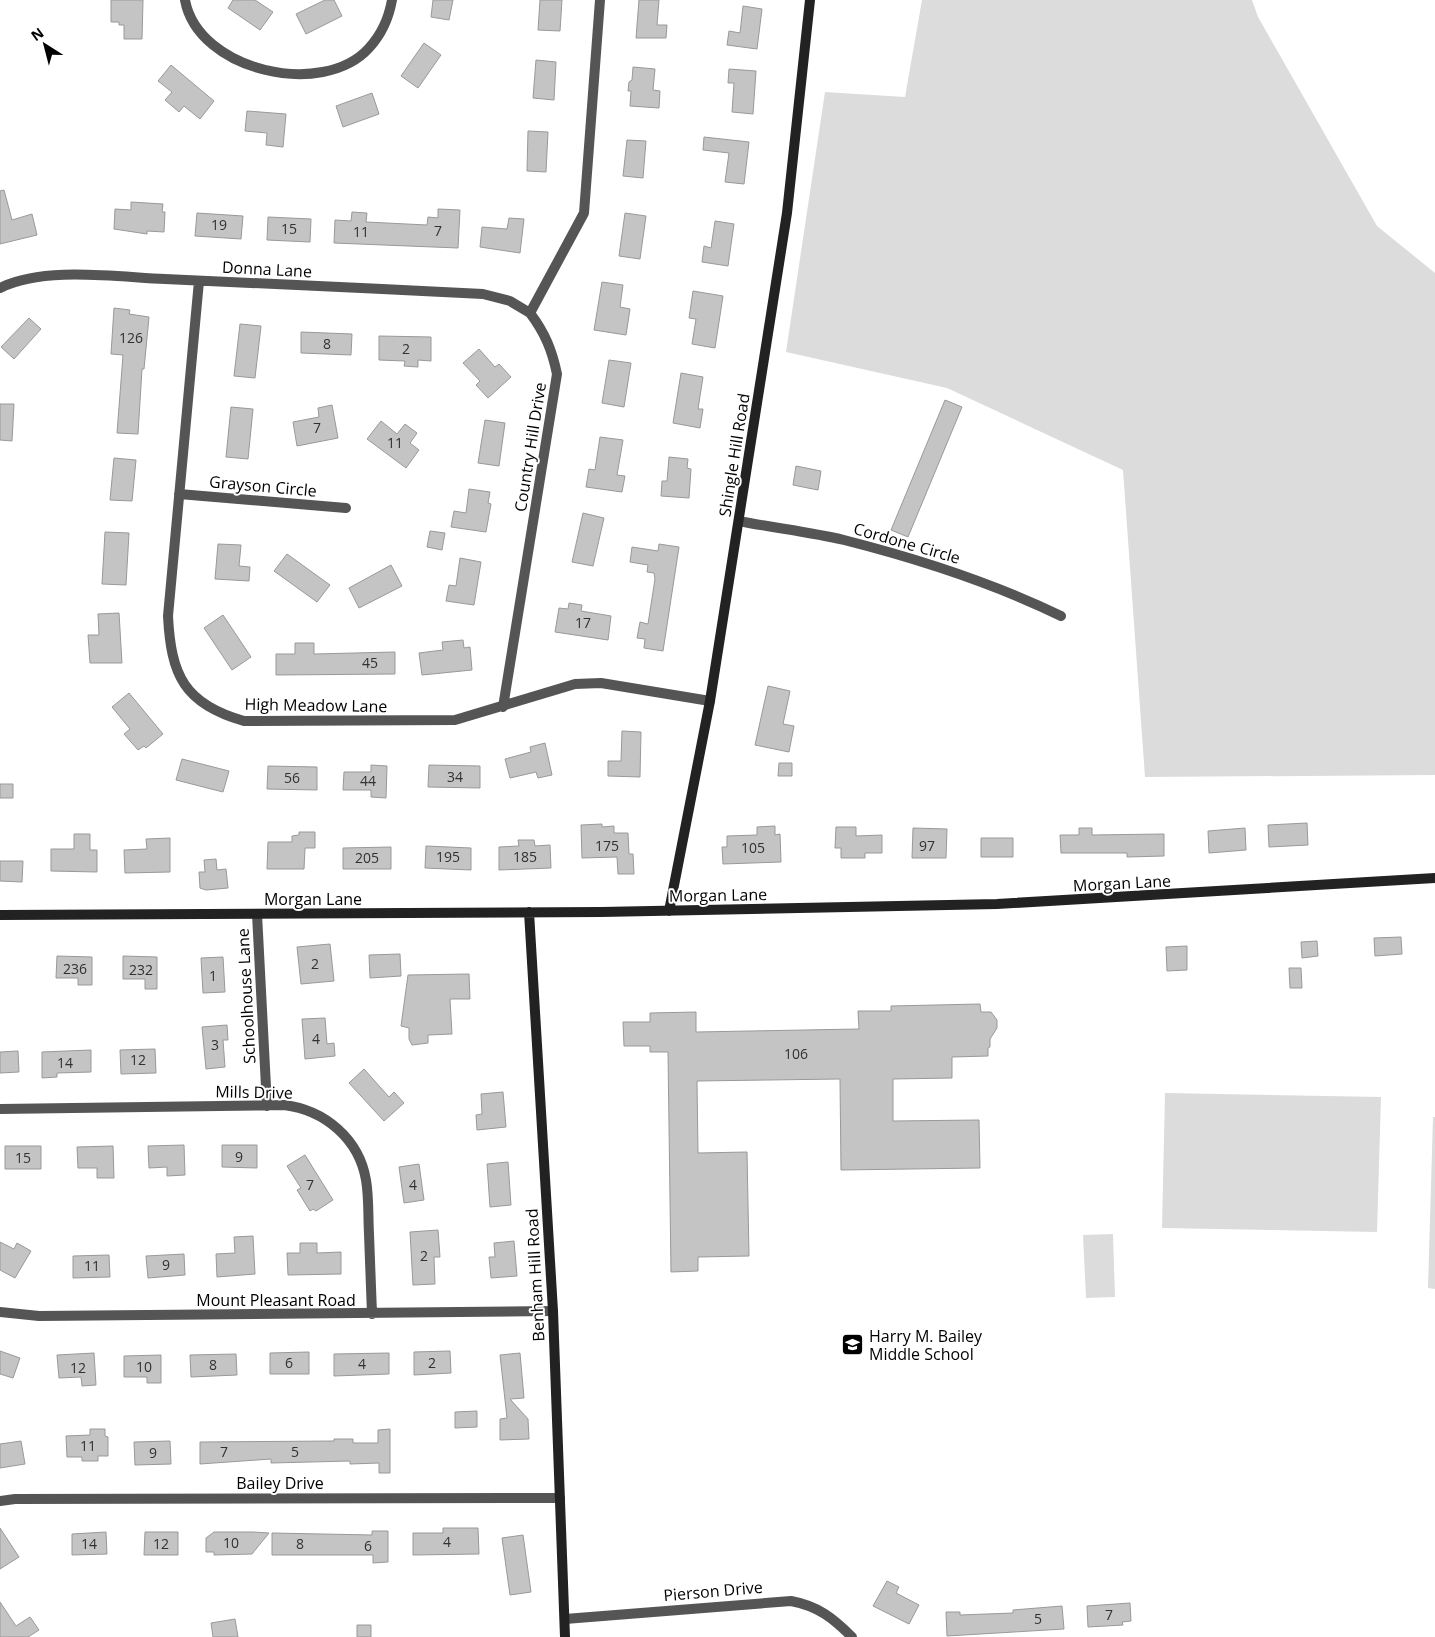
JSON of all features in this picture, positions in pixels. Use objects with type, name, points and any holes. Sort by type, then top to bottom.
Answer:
[{"type":"street","points":[[185,0],[186,7],[199,30],[220,51],[234,60],[262,70],[309,72],[341,66],[369,49],[387,19],[392,0]]},
{"type":"street","points":[[530,313],[584,213],[600,0]]},
{"type":"street","name":"Shingle Hill Road","points":[[669,911],[710,701],[787,213],[810,0]]},
{"type":"street","name":"Donna Lane","points":[[0,288],[30,277],[54,275],[199,280],[483,294],[510,301],[530,313]]},
{"type":"street","name":"High Meadow Lane","points":[[199,280],[168,616],[170,650],[175,668],[195,698],[212,709],[244,721],[455,720],[504,707],[575,684],[601,683],[710,701]]},
{"type":"street","name":"Country Hill Drive","points":[[504,707],[557,374],[551,347],[542,328],[530,313]]},
{"type":"street","name":"Grayson Circle","points":[[179,494],[346,508]]},
{"type":"street","name":"Cordone Circle","points":[[738,522],[842,540],[937,565],[1015,594],[1060,616]]},
{"type":"street","name":"Morgan Lane","points":[[0,915],[669,911],[997,904],[1435,878]]},
{"type":"street","name":"Benham Hill Road","points":[[529,912],[553,1311],[565,1637]]},
{"type":"street","name":"Schoolhouse Lane","points":[[257,914],[267,1106]]},
{"type":"street","name":"Mills Drive","points":[[0,1109],[267,1106],[296,1107],[326,1119],[338,1128],[356,1152],[366,1181],[372,1314]]},
{"type":"street","name":"Mount Pleasant Road","points":[[0,1312],[39,1316],[553,1311]]},
{"type":"street","name":"Bailey Drive","points":[[0,1501],[16,1499],[560,1498]]},
{"type":"street","name":"Pierson Drive","points":[[565,1619],[790,1601],[809,1604],[823,1611],[852,1637]]},
{"type":"shaded area","points":[[922,0],[1252,0],[1258,17],[1377,226],[1435,273],[1435,775],[1145,777],[1123,470],[947,388],[786,352],[825,92],[905,97]]},
{"type":"shaded area","points":[[1165,1093],[1381,1097],[1377,1232],[1162,1228]]},
{"type":"shaded area","points":[[1433,1117],[1435,1117],[1435,1289],[1428,1288]]},
{"type":"shaded area","points":[[1113,1234],[1115,1297],[1086,1298],[1083,1235]]},
{"type":"building","points":[[111,0],[143,0],[142,39],[124,39],[124,25],[119,25],[119,22],[111,22]]},
{"type":"building","points":[[233,0],[255,0],[273,12],[260,30],[228,8]]},
{"type":"building","points":[[325,0],[334,0],[342,16],[306,34],[296,14]]},
{"type":"building","points":[[433,0],[453,0],[449,20],[431,17]]},
{"type":"building","points":[[540,0],[562,0],[560,31],[538,30]]},
{"type":"building","points":[[639,0],[659,0],[657,25],[667,25],[666,38],[636,38]]},
{"type":"building","points":[[743,6],[762,9],[757,49],[727,45],[729,31],[740,33]]},
{"type":"building","points":[[424,43],[441,55],[418,88],[401,76]]},
{"type":"building","points":[[536,60],[556,62],[554,100],[533,98]]},
{"type":"building","points":[[171,65],[214,101],[200,119],[184,106],[179,112],[165,100],[172,92],[158,81]]},
{"type":"building","points":[[633,67],[655,69],[653,90],[660,91],[659,108],[630,106],[631,91],[628,91],[629,82],[632,80]]},
{"type":"building","points":[[729,69],[756,71],[753,114],[732,112],[734,83],[728,83]]},
{"type":"building","points":[[372,93],[379,114],[343,127],[336,106]]},
{"type":"building","points":[[247,111],[286,114],[283,147],[266,145],[267,133],[245,131]]},
{"type":"building","points":[[528,131],[548,132],[546,172],[527,171]]},
{"type":"building","points":[[704,137],[749,142],[744,184],[725,182],[729,153],[703,150]]},
{"type":"building","points":[[627,140],[646,141],[643,178],[623,176]]},
{"type":"building","points":[[4,190],[12,220],[32,214],[37,235],[0,244],[0,191]]},
{"type":"building","points":[[131,202],[163,204],[162,212],[165,212],[164,232],[147,231],[147,234],[114,229],[115,209],[131,210]]},
{"type":"building","points":[[438,209],[460,210],[458,248],[334,243],[335,220],[351,221],[352,212],[367,213],[366,222],[427,225],[428,217],[438,218]]},
{"type":"building","points":[[197,213],[243,216],[241,239],[195,236]]},
{"type":"building","points":[[625,213],[646,216],[640,259],[619,256]]},
{"type":"building","points":[[268,217],[311,219],[310,242],[267,240]]},
{"type":"building","points":[[509,218],[524,219],[520,253],[480,247],[482,227],[507,229]]},
{"type":"building","points":[[715,221],[734,224],[728,266],[702,262],[704,246],[711,248]]},
{"type":"building","points":[[602,282],[623,285],[620,307],[630,309],[626,335],[594,330]]},
{"type":"building","points":[[693,291],[723,296],[715,348],[692,344],[696,319],[689,318]]},
{"type":"building","points":[[114,308],[130,310],[129,314],[149,317],[144,369],[142,369],[138,434],[117,433],[123,355],[111,354]]},
{"type":"building","points":[[29,318],[41,329],[14,359],[1,347]]},
{"type":"building","points":[[240,324],[261,326],[255,378],[234,376]]},
{"type":"building","points":[[301,332],[352,334],[351,355],[301,353]]},
{"type":"building","points":[[379,336],[431,337],[431,361],[418,360],[418,367],[404,366],[405,361],[379,360]]},
{"type":"building","points":[[479,349],[495,367],[499,364],[511,377],[488,398],[476,385],[480,381],[463,363]]},
{"type":"building","points":[[609,360],[631,363],[624,407],[602,403]]},
{"type":"building","points":[[681,373],[703,377],[698,409],[703,409],[700,428],[673,423]]},
{"type":"building","points":[[945,400],[962,407],[908,537],[891,530]]},
{"type":"building","points":[[0,404],[14,404],[12,441],[0,440]]},
{"type":"building","points":[[332,405],[338,438],[297,446],[293,422],[319,417],[318,408]]},
{"type":"building","points":[[231,407],[253,409],[248,459],[226,457]]},
{"type":"building","points":[[485,420],[505,423],[499,466],[478,463]]},
{"type":"building","points":[[381,421],[397,434],[405,424],[417,433],[410,443],[419,450],[406,468],[367,439]]},
{"type":"building","points":[[600,437],[623,440],[617,475],[625,476],[622,492],[586,487],[589,469],[595,470]]},
{"type":"building","points":[[669,457],[688,459],[687,468],[691,469],[689,498],[661,496],[662,481],[667,481]]},
{"type":"building","points":[[114,458],[136,460],[132,501],[110,500]]},
{"type":"building","points":[[796,466],[821,471],[818,490],[793,485]]},
{"type":"building","points":[[469,489],[490,492],[488,503],[491,504],[486,532],[451,527],[454,511],[466,513]]},
{"type":"building","points":[[583,513],[604,518],[593,566],[572,562]]},
{"type":"building","points":[[430,531],[445,533],[442,550],[427,547]]},
{"type":"building","points":[[105,532],[129,533],[126,585],[102,584]]},
{"type":"building","points":[[218,544],[241,545],[239,566],[250,567],[249,581],[215,579]]},
{"type":"building","points":[[659,544],[679,547],[663,651],[644,648],[645,639],[637,638],[640,622],[648,624],[655,579],[654,573],[647,572],[648,565],[630,562],[632,547],[658,551]]},
{"type":"building","points":[[287,554],[330,585],[317,602],[274,571]]},
{"type":"building","points":[[460,558],[481,562],[474,605],[446,601],[449,585],[456,586]]},
{"type":"building","points":[[391,565],[402,586],[359,608],[349,588]]},
{"type":"building","points":[[569,603],[582,605],[581,611],[611,616],[608,640],[555,632],[559,608],[568,609]]},
{"type":"building","points":[[119,613],[122,663],[90,663],[88,635],[99,635],[98,614]]},
{"type":"building","points":[[223,615],[251,657],[232,670],[204,628]]},
{"type":"building","points":[[463,640],[464,648],[470,647],[472,670],[422,675],[419,653],[443,650],[442,642]]},
{"type":"building","points":[[295,643],[314,643],[314,654],[395,652],[395,674],[276,675],[276,654],[295,654]]},
{"type":"building","points":[[768,686],[790,691],[783,724],[794,726],[789,752],[755,745]]},
{"type":"building","points":[[129,693],[163,734],[146,748],[144,746],[138,750],[124,734],[130,729],[112,707]]},
{"type":"building","points":[[622,731],[641,732],[640,777],[608,776],[608,761],[621,761]]},
{"type":"building","points":[[545,743],[552,775],[538,778],[536,772],[510,778],[505,759],[531,752],[530,747]]},
{"type":"building","points":[[182,759],[229,771],[223,792],[176,780]]},
{"type":"building","points":[[779,763],[792,763],[792,776],[778,776]]},
{"type":"building","points":[[371,765],[387,766],[386,798],[371,797],[371,790],[343,790],[344,772],[371,772]]},
{"type":"building","points":[[429,765],[480,766],[480,788],[428,787]]},
{"type":"building","points":[[268,766],[317,767],[317,790],[267,789]]},
{"type":"building","points":[[0,784],[13,784],[13,798],[0,798]]},
{"type":"building","points":[[1307,823],[1308,845],[1269,847],[1268,825]]},
{"type":"building","points":[[602,824],[602,827],[614,826],[614,833],[628,833],[629,854],[633,854],[634,874],[618,874],[617,857],[582,858],[581,825]]},
{"type":"building","points":[[775,826],[775,835],[780,834],[781,862],[723,864],[722,847],[727,847],[727,836],[757,835],[757,827]]},
{"type":"building","points":[[836,827],[856,827],[856,836],[882,835],[882,853],[865,853],[865,858],[841,858],[841,848],[835,848]]},
{"type":"building","points":[[913,828],[947,829],[946,858],[912,858]]},
{"type":"building","points":[[1079,828],[1092,828],[1092,835],[1164,834],[1164,856],[1127,857],[1127,853],[1061,853],[1060,835],[1079,835]]},
{"type":"building","points":[[1245,828],[1246,850],[1209,853],[1208,831]]},
{"type":"building","points":[[299,832],[315,832],[315,848],[305,848],[304,869],[267,869],[268,842],[292,842],[292,836],[299,835]]},
{"type":"building","points":[[74,834],[90,834],[90,850],[97,850],[97,872],[51,871],[51,849],[74,849]]},
{"type":"building","points":[[170,838],[170,872],[125,873],[124,850],[147,849],[146,839]]},
{"type":"building","points":[[981,838],[1013,838],[1013,857],[981,857]]},
{"type":"building","points":[[518,840],[534,840],[535,846],[550,845],[551,868],[499,870],[499,847],[519,846]]},
{"type":"building","points":[[426,846],[471,848],[471,870],[425,868]]},
{"type":"building","points":[[391,847],[391,869],[343,869],[343,848]]},
{"type":"building","points":[[216,859],[217,870],[226,869],[228,888],[206,890],[200,888],[199,872],[205,872],[204,860]]},
{"type":"building","points":[[0,861],[23,861],[22,882],[0,881]]},
{"type":"building","points":[[1401,937],[1402,954],[1375,956],[1374,938]]},
{"type":"building","points":[[1317,941],[1318,956],[1302,958],[1301,942]]},
{"type":"building","points":[[330,944],[334,981],[301,984],[297,947]]},
{"type":"building","points":[[1187,946],[1187,970],[1167,971],[1166,947]]},
{"type":"building","points":[[400,954],[401,976],[370,978],[369,955]]},
{"type":"building","points":[[57,956],[92,957],[92,985],[78,985],[78,978],[56,978]]},
{"type":"building","points":[[123,956],[157,957],[157,989],[145,989],[145,979],[123,979]]},
{"type":"building","points":[[223,957],[225,992],[203,993],[201,958]]},
{"type":"building","points":[[1289,968],[1301,968],[1302,988],[1290,988]]},
{"type":"building","points":[[469,974],[470,999],[450,999],[452,1034],[428,1035],[428,1043],[412,1045],[409,1039],[409,1028],[401,1026],[408,975]]},
{"type":"building","points":[[980,1004],[981,1012],[991,1012],[997,1020],[997,1028],[990,1039],[988,1056],[952,1057],[952,1078],[893,1079],[893,1121],[979,1120],[980,1168],[841,1170],[840,1079],[697,1081],[698,1153],[747,1152],[749,1256],[698,1257],[698,1271],[671,1272],[668,1052],[650,1052],[650,1046],[624,1046],[623,1022],[650,1022],[650,1013],[696,1012],[696,1032],[859,1029],[858,1011],[891,1011],[891,1006]]},
{"type":"building","points":[[325,1018],[327,1044],[334,1043],[335,1056],[305,1059],[302,1019]]},
{"type":"building","points":[[227,1025],[228,1040],[223,1040],[225,1067],[206,1069],[202,1027]]},
{"type":"building","points":[[155,1049],[156,1073],[121,1074],[120,1050]]},
{"type":"building","points":[[91,1050],[91,1072],[57,1073],[57,1077],[42,1078],[42,1052]]},
{"type":"building","points":[[18,1051],[19,1072],[0,1073],[0,1052]]},
{"type":"building","points":[[364,1069],[389,1097],[394,1092],[404,1103],[384,1121],[349,1083]]},
{"type":"building","points":[[503,1092],[506,1127],[477,1130],[476,1115],[482,1114],[481,1094]]},
{"type":"building","points":[[184,1145],[185,1175],[167,1176],[167,1167],[149,1168],[148,1146]]},
{"type":"building","points":[[222,1145],[257,1145],[257,1168],[222,1167]]},
{"type":"building","points":[[5,1146],[41,1146],[41,1169],[5,1169]]},
{"type":"building","points":[[113,1146],[114,1178],[97,1178],[97,1168],[78,1168],[77,1147]]},
{"type":"building","points":[[305,1155],[333,1200],[316,1211],[313,1209],[310,1211],[297,1190],[301,1188],[287,1166]]},
{"type":"building","points":[[508,1162],[511,1205],[490,1207],[487,1164]]},
{"type":"building","points":[[419,1164],[424,1200],[404,1203],[399,1167]]},
{"type":"building","points":[[438,1230],[440,1257],[434,1257],[435,1284],[413,1285],[410,1232]]},
{"type":"building","points":[[253,1236],[255,1274],[217,1277],[216,1254],[235,1253],[234,1237]]},
{"type":"building","points":[[514,1241],[517,1276],[491,1278],[489,1257],[495,1257],[494,1243]]},
{"type":"building","points":[[0,1242],[14,1249],[17,1243],[31,1251],[15,1278],[0,1270]]},
{"type":"building","points":[[300,1243],[317,1243],[317,1253],[341,1252],[341,1274],[288,1275],[287,1253],[300,1253]]},
{"type":"building","points":[[184,1254],[185,1275],[148,1278],[146,1256]]},
{"type":"building","points":[[109,1255],[110,1277],[73,1278],[73,1256]]},
{"type":"building","points":[[0,1351],[20,1358],[13,1378],[0,1374]]},
{"type":"building","points":[[450,1351],[451,1373],[414,1375],[414,1352]]},
{"type":"building","points":[[309,1352],[309,1374],[270,1374],[270,1353]]},
{"type":"building","points":[[94,1353],[96,1385],[82,1386],[81,1377],[59,1378],[57,1355]]},
{"type":"building","points":[[389,1353],[389,1374],[334,1376],[334,1354]]},
{"type":"building","points":[[520,1353],[524,1398],[510,1399],[528,1419],[529,1439],[500,1440],[500,1419],[507,1418],[500,1355]]},
{"type":"building","points":[[236,1354],[237,1375],[191,1377],[190,1355]]},
{"type":"building","points":[[161,1355],[161,1383],[147,1383],[147,1377],[124,1377],[124,1356]]},
{"type":"building","points":[[477,1411],[477,1427],[455,1428],[455,1412]]},
{"type":"building","points":[[90,1429],[105,1429],[105,1436],[108,1437],[108,1456],[98,1456],[98,1461],[82,1461],[82,1457],[67,1457],[66,1436],[90,1435]]},
{"type":"building","points":[[390,1429],[390,1473],[379,1473],[379,1463],[350,1464],[350,1461],[271,1463],[271,1459],[200,1464],[200,1442],[334,1441],[334,1439],[353,1439],[353,1443],[378,1443],[378,1430]]},
{"type":"building","points":[[21,1441],[25,1464],[0,1468],[0,1444]]},
{"type":"building","points":[[170,1441],[171,1464],[135,1465],[134,1442]]},
{"type":"building","points":[[0,1528],[19,1557],[0,1569]]},
{"type":"building","points":[[443,1528],[478,1528],[479,1554],[413,1555],[413,1533],[443,1533]]},
{"type":"building","points":[[372,1531],[388,1531],[388,1562],[373,1563],[373,1555],[272,1555],[272,1533],[372,1535]]},
{"type":"building","points":[[106,1532],[107,1554],[72,1555],[72,1534]]},
{"type":"building","points":[[145,1532],[178,1532],[178,1555],[144,1555]]},
{"type":"building","points":[[214,1532],[269,1533],[252,1554],[214,1555],[214,1552],[206,1552],[206,1538]]},
{"type":"building","points":[[523,1535],[531,1592],[510,1595],[502,1538]]},
{"type":"building","points":[[887,1581],[899,1587],[896,1593],[919,1605],[909,1624],[873,1606]]},
{"type":"building","points":[[0,1602],[16,1626],[30,1617],[39,1630],[28,1637],[0,1637]]},
{"type":"building","points":[[1130,1603],[1131,1621],[1122,1622],[1123,1625],[1088,1627],[1087,1606]]},
{"type":"building","points":[[1062,1606],[1064,1629],[947,1636],[946,1612],[960,1612],[960,1615],[1013,1613],[1013,1610]]},
{"type":"building","points":[[235,1619],[238,1637],[213,1637],[211,1623]]},
{"type":"building","points":[[357,1625],[371,1625],[371,1637],[357,1637]]},
{"type":"place","name":"Harry M. Bailey Middle School","points":[[853,1345]]}]
